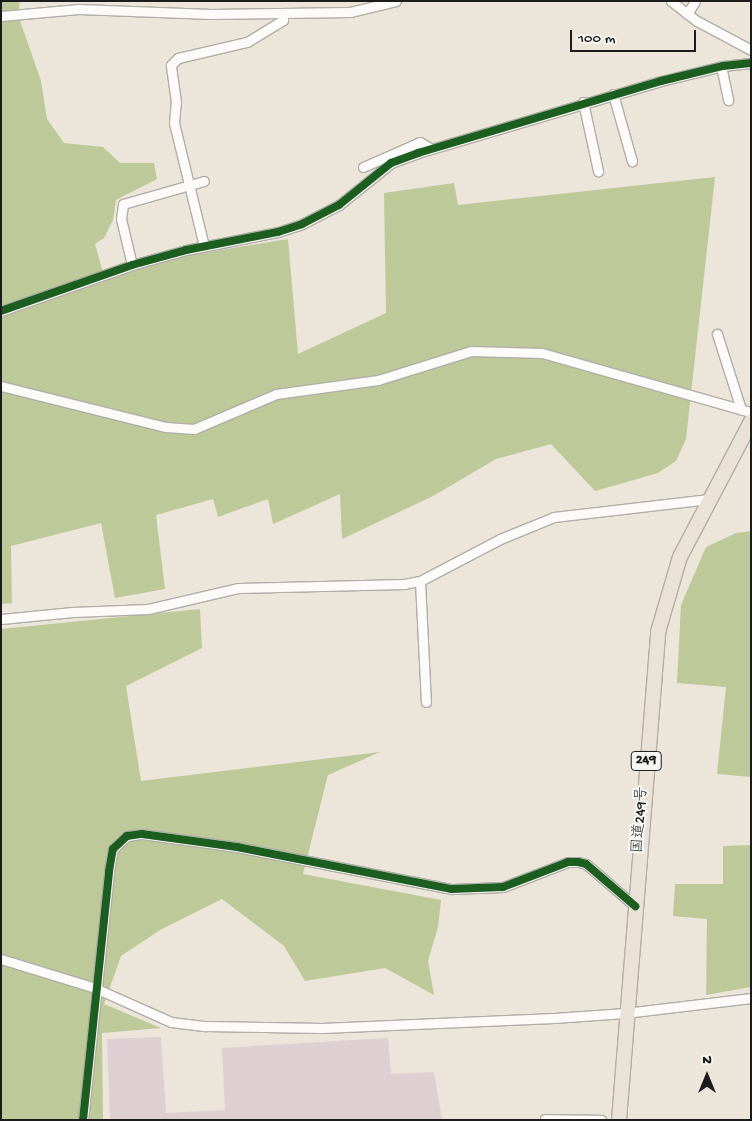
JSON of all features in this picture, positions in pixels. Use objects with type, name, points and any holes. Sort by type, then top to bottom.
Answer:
[{"type":"highway","name":"国道249号","points":[[619,1120],[625,1013],[658,632],[680,557],[751,422]]},
{"type":"street","points":[[1,16],[79,9],[283,14],[364,11],[396,1]]},
{"type":"street","points":[[671,1],[687,14],[751,50]]},
{"type":"street","points":[[687,14],[695,1]]},
{"type":"street","points":[[204,246],[174,123],[176,102],[171,71],[174,60],[246,42],[283,20],[283,14]]},
{"type":"street","points":[[1,311],[132,265],[204,246],[278,232],[302,224],[339,205],[391,163],[431,149],[583,102],[721,66],[751,63]]},
{"type":"street","points":[[721,66],[728,100]]},
{"type":"street","points":[[613,94],[632,161]]},
{"type":"street","points":[[583,102],[598,171]]},
{"type":"street","points":[[363,167],[420,142],[431,149]]},
{"type":"street","points":[[132,265],[121,219],[123,204],[204,181]]},
{"type":"street","points":[[717,334],[741,409]]},
{"type":"street","points":[[1,386],[166,427],[194,429],[276,394],[378,380],[450,356],[489,352],[542,353],[751,412]]},
{"type":"street","points":[[1,620],[73,612],[148,610],[238,588],[404,584],[420,581],[500,539],[554,517],[709,499]]},
{"type":"street","points":[[420,581],[426,702]]},
{"type":"street","points":[[84,1120],[95,988],[111,855],[120,840],[134,835],[237,847],[452,889],[503,887],[568,862],[578,862],[586,864],[635,906]]},
{"type":"street","points":[[1,959],[95,988],[171,1022],[206,1026],[322,1028],[625,1013],[751,998]]},
{"type":"street","points":[[545,1119],[602,1120]]},
{"type":"shaded area","points":[[161,1037],[166,1113],[225,1110],[222,1048],[388,1038],[391,1074],[434,1072],[442,1120],[110,1120],[107,1039]]},
{"type":"green space","points":[[1,1],[20,1],[18,15],[41,81],[47,119],[64,143],[103,147],[120,163],[154,163],[157,179],[116,200],[113,220],[104,238],[95,244],[105,280],[170,258],[288,239],[298,354],[386,313],[384,193],[454,183],[458,205],[715,177],[686,439],[676,461],[658,473],[595,491],[551,444],[496,459],[433,496],[342,539],[340,494],[273,524],[268,499],[218,517],[213,499],[156,515],[165,589],[115,598],[101,523],[11,546],[12,603],[1,604]]},
{"type":"green space","points":[[751,531],[751,777],[717,774],[726,687],[677,683],[681,605],[706,547],[736,533]]},
{"type":"green space","points":[[200,609],[202,648],[126,686],[141,781],[380,752],[328,775],[303,874],[441,900],[438,927],[428,961],[434,995],[385,968],[305,981],[284,946],[222,899],[160,930],[121,956],[104,1004],[161,1028],[102,1033],[103,1120],[1,1120],[1,629]]},
{"type":"green space","points":[[751,845],[751,987],[706,995],[707,919],[673,916],[675,884],[723,884],[723,846]]},
{"type":"cycle path","points":[[1,311],[132,265],[186,250],[278,232],[302,224],[339,205],[391,163],[418,153],[661,81],[723,66],[751,63]]},
{"type":"cycle path","points":[[83,1120],[109,871],[113,849],[127,836],[142,834],[237,847],[452,889],[503,887],[568,862],[578,862],[586,864],[635,906]]}]
